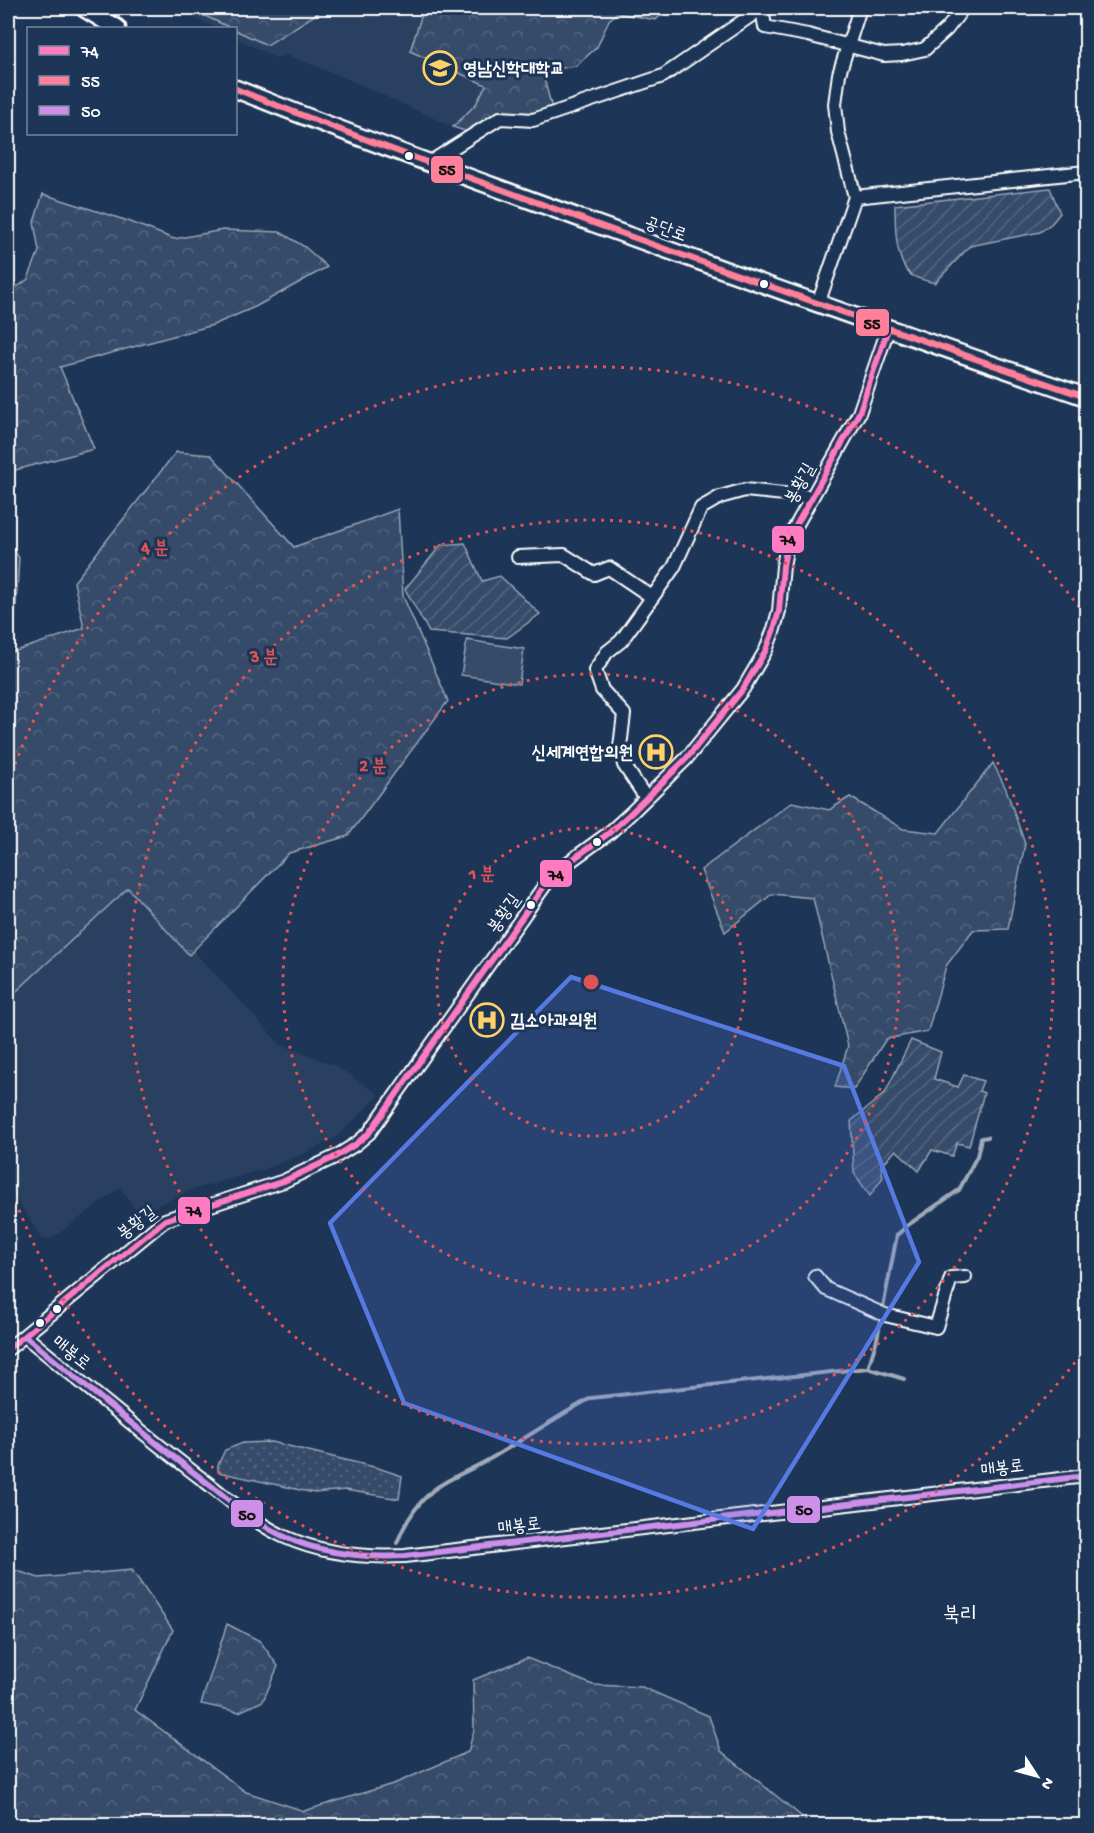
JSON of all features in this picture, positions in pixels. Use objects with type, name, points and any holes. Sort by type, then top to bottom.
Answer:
[{"type":"street","points":[[84,8],[115,27]]},
{"type":"street","points":[[429,163],[500,118],[533,120],[663,76],[762,8],[765,27],[847,44],[884,55],[925,49],[947,29],[963,8]]},
{"type":"street","points":[[818,304],[855,197],[838,132],[835,104],[839,74],[860,8]]},
{"type":"street","name":"공단로","points":[[237,89],[335,129],[818,304],[1086,397]]},
{"type":"street","points":[[855,197],[1086,172]]},
{"type":"street","name":"봉황길","points":[[8,1349],[165,1220],[284,1181],[335,1157],[356,1144],[369,1132],[545,885],[565,865],[609,833],[686,759],[743,689],[766,650],[779,611],[788,540],[859,413],[888,329]]},
{"type":"street","points":[[646,798],[624,765],[620,747],[624,714],[602,690],[594,670],[607,652],[621,641],[674,567],[701,508],[720,497],[745,490],[812,497]]},
{"type":"street","points":[[518,557],[564,555],[594,574],[609,568],[652,597]]},
{"type":"street","points":[[815,1276],[826,1289],[885,1316],[936,1327],[951,1278],[965,1278]]},
{"type":"street","name":"매봉로","points":[[25,1336],[156,1443],[265,1526],[324,1550],[368,1557],[405,1556],[1086,1476]]},
{"type":"highlighted area","points":[[571,977],[844,1066],[919,1262],[753,1529],[404,1403],[330,1223]]},
{"type":"shaded area","name":"영남신학대학교","points":[[174,8],[622,8],[609,20],[597,47],[576,66],[542,71],[476,104],[453,127],[343,77],[286,55],[276,58],[237,38],[237,27],[214,27]]},
{"type":"shaded area","points":[[120,872],[280,1044],[336,1066],[379,1095],[337,1137],[306,1153],[265,1169],[191,1190],[139,1214],[120,1188],[54,1237],[43,1240],[8,1186],[8,961]]},
{"type":"green space","points":[[188,8],[326,8],[267,45],[237,31],[237,27],[229,27]]},
{"type":"green space","points":[[424,8],[668,8],[656,20],[617,13],[609,20],[597,47],[576,66],[542,71],[552,108],[470,133],[453,127],[476,104],[486,85],[410,51]]},
{"type":"green space","points":[[1050,188],[1060,213],[1040,232],[970,246],[935,283],[919,279],[906,269],[897,242],[895,205]]},
{"type":"green space","points":[[43,194],[128,221],[174,239],[223,230],[280,232],[305,247],[327,267],[255,307],[213,325],[60,367],[94,449],[8,472],[8,294],[28,279],[39,251],[34,222]]},
{"type":"green space","points":[[176,452],[211,455],[294,547],[398,509],[403,596],[448,701],[348,836],[289,853],[189,955],[128,888],[8,999],[8,540],[19,558],[13,652],[84,628],[74,582]]},
{"type":"green space","points":[[465,543],[482,581],[500,576],[540,614],[507,638],[429,632],[405,589],[441,545]]},
{"type":"green space","points":[[467,640],[524,649],[519,684],[461,675]]},
{"type":"green space","points":[[993,763],[1006,789],[1025,844],[1008,929],[973,930],[946,966],[928,1031],[886,1039],[854,1089],[835,1087],[848,1046],[813,898],[772,894],[725,932],[701,870],[792,802],[829,810],[850,797],[903,829],[938,833]]},
{"type":"green space","points":[[911,1040],[941,1052],[934,1079],[958,1087],[964,1075],[983,1081],[979,1091],[984,1093],[969,1146],[957,1143],[952,1156],[932,1150],[919,1171],[896,1150],[881,1166],[883,1177],[870,1196],[854,1173],[851,1121],[885,1093]]},
{"type":"green space","points":[[272,1442],[402,1476],[399,1499],[345,1490],[314,1493],[218,1472],[218,1465],[225,1450],[243,1443]]},
{"type":"green space","points":[[8,1568],[39,1578],[132,1570],[173,1630],[135,1710],[246,1792],[304,1811],[396,1783],[468,1752],[474,1730],[473,1680],[527,1658],[593,1685],[642,1687],[709,1716],[721,1751],[806,1820],[805,1825],[8,1825]]},
{"type":"green space","points":[[227,1624],[260,1641],[278,1666],[263,1701],[239,1712],[201,1704]]},
{"type":"waterway","points":[[868,1368],[877,1339],[897,1235],[959,1190],[977,1156],[981,1138],[988,1137]]},
{"type":"waterway","points":[[397,1543],[403,1528],[420,1502],[438,1486],[488,1460],[591,1398],[868,1368],[904,1379]]},
{"type":"transit line","name":"55","points":[[237,89],[369,141],[593,223],[1086,397]]},
{"type":"transit line","name":"74","points":[[8,1349],[165,1220],[284,1181],[335,1157],[369,1133],[545,885],[565,865],[609,833],[686,759],[743,689],[766,650],[774,629],[779,611],[788,540],[859,413],[888,329]]},
{"type":"transit line","name":"50","points":[[25,1336],[254,1519],[274,1532],[299,1543],[344,1554],[405,1556],[1086,1476]]},
{"type":"place","name":"영남신학대학교","points":[[440,68]]},
{"type":"place","name":"신세계연합의원","points":[[656,752]]},
{"type":"place","name":"김소아과의원","points":[[487,1020]]},
{"type":"district","name":"북리","points":[[960,1613]]}]
